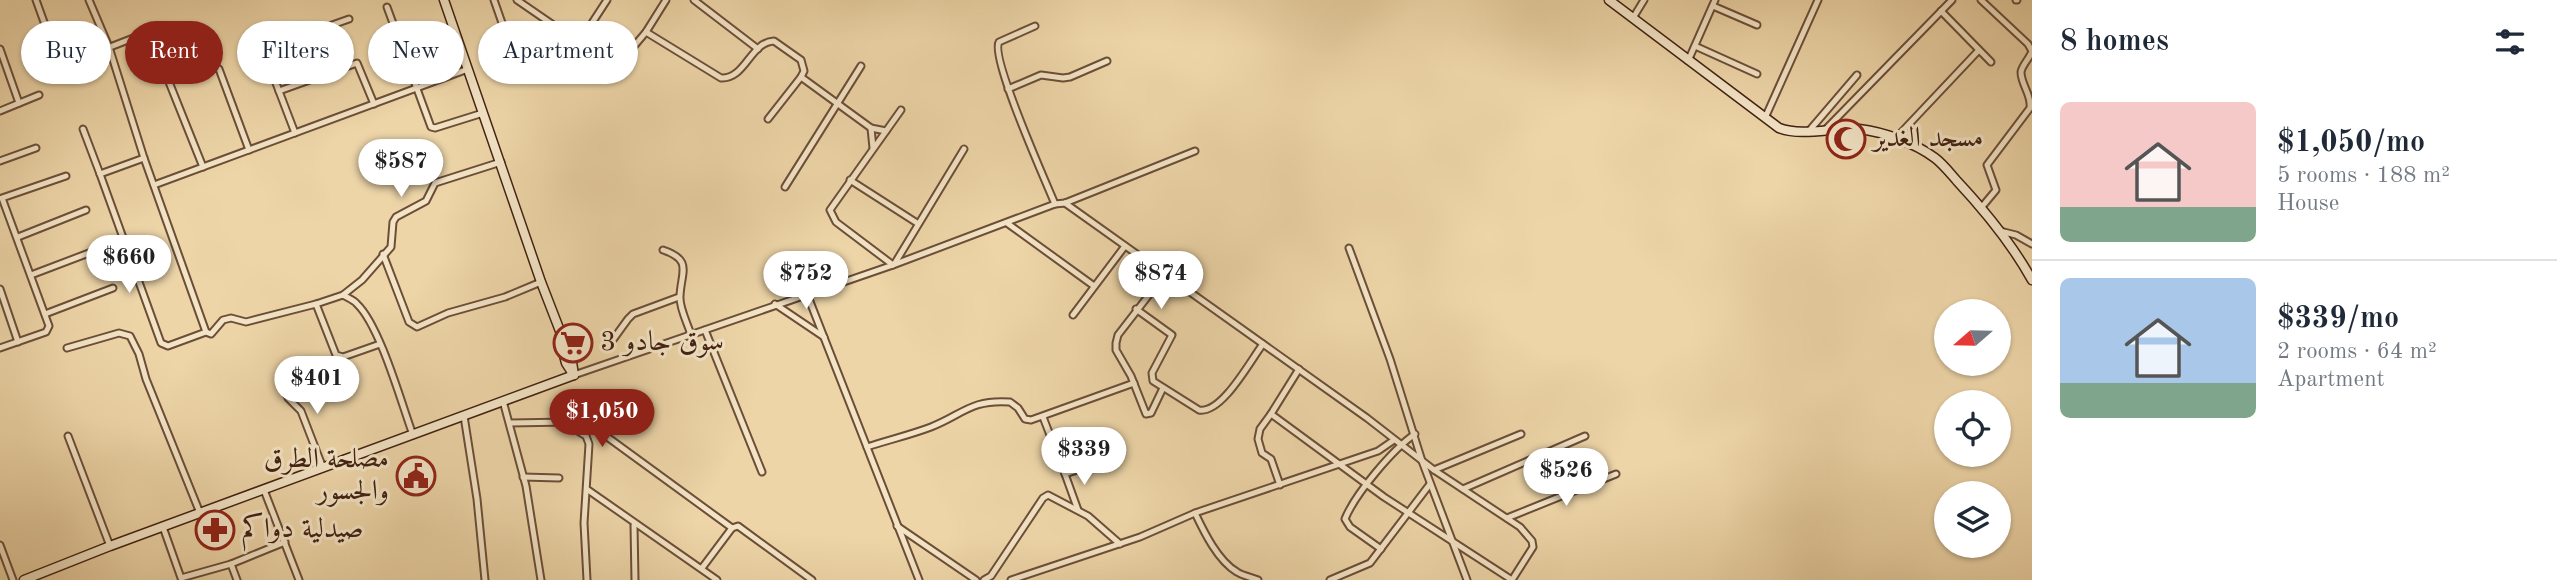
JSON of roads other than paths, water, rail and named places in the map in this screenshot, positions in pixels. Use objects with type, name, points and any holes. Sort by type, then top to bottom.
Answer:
[{"type":"street","points":[[36,0],[44,21]]},
{"type":"street","points":[[89,0],[98,21]]},
{"type":"street","points":[[444,0],[541,282],[572,362],[574,375]]},
{"type":"street","points":[[495,0],[502,21]]},
{"type":"street","points":[[517,0],[547,21]]},
{"type":"street","points":[[593,21],[607,0]]},
{"type":"street","points":[[638,41],[666,0]]},
{"type":"street","points":[[694,0],[758,49]]},
{"type":"street","points":[[1609,0],[1786,131],[1857,129],[1914,146],[1937,159],[2000,231],[2029,271],[2032,280]]},
{"type":"street","points":[[1632,19],[1644,0]]},
{"type":"street","points":[[1765,118],[1818,0]]},
{"type":"street","points":[[1826,129],[1952,0]]},
{"type":"street","points":[[1981,0],[2030,43],[2032,55],[2022,68],[2021,75],[2031,102],[2030,108],[1987,165],[1996,190],[1981,208]]},
{"type":"street","points":[[1688,61],[1714,3],[1757,25]]},
{"type":"street","points":[[387,7],[428,122],[433,128],[483,113]]},
{"type":"street","points":[[1941,11],[1991,62]]},
{"type":"street","points":[[295,133],[266,57],[267,50],[349,19]]},
{"type":"street","points":[[1035,26],[1002,40],[997,46],[1009,89],[1055,204]]},
{"type":"street","points":[[646,32],[721,78],[735,76],[765,42],[774,41],[802,60],[804,69],[801,77],[768,119]]},
{"type":"street","points":[[1695,46],[1757,74]]},
{"type":"street","points":[[0,49],[19,103]]},
{"type":"street","points":[[1895,139],[1979,50]]},
{"type":"street","points":[[111,53],[144,158],[206,332]]},
{"type":"street","points":[[1009,89],[1041,75],[1070,77],[1107,61]]},
{"type":"street","points":[[279,91],[357,63],[374,104]]},
{"type":"street","points":[[785,187],[861,66]]},
{"type":"street","points":[[154,185],[468,69]]},
{"type":"street","points":[[1809,131],[1857,75]]},
{"type":"street","points":[[801,77],[871,128],[886,131]]},
{"type":"street","points":[[223,80],[249,150]]},
{"type":"street","points":[[170,84],[204,167]]},
{"type":"street","points":[[0,111],[39,95]]},
{"type":"street","points":[[894,265],[833,218],[830,210],[901,110]]},
{"type":"street","points":[[871,128],[873,148]]},
{"type":"street","points":[[83,129],[161,343],[168,346],[206,332],[211,334],[223,320],[231,318],[246,322],[344,295],[362,280],[391,247],[393,222],[396,217],[426,201],[435,183],[501,162]]},
{"type":"street","points":[[0,161],[36,148]]},
{"type":"street","points":[[894,265],[964,149]]},
{"type":"street","points":[[24,580],[48,576],[110,546],[574,375],[894,265],[1055,204],[1065,203],[1195,151]]},
{"type":"street","points":[[100,174],[144,158]]},
{"type":"street","points":[[0,348],[46,332],[49,326],[1,196],[66,176]]},
{"type":"street","points":[[850,180],[918,223]]},
{"type":"street","points":[[1065,203],[1367,418],[1434,470],[1507,518],[1527,534],[1533,547],[1512,580],[1367,485],[1271,414]]},
{"type":"street","points":[[18,237],[86,210]]},
{"type":"street","points":[[1007,223],[1094,286]]},
{"type":"street","points":[[2000,231],[2016,234],[2032,244]]},
{"type":"street","points":[[1073,315],[1125,246]]},
{"type":"street","points":[[31,275],[102,248]]},
{"type":"street","points":[[1349,248],[1430,484],[1467,580]]},
{"type":"street","points":[[663,250],[674,254],[683,263],[679,297],[691,335]]},
{"type":"street","points":[[383,254],[409,322],[417,327],[448,313],[505,297],[541,282]]},
{"type":"street","points":[[1157,268],[1152,290],[1118,335],[1115,347],[1148,415],[1163,388]]},
{"type":"street","points":[[45,314],[113,288]]},
{"type":"street","points":[[0,289],[18,342]]},
{"type":"street","points":[[807,294],[919,580]]},
{"type":"street","points":[[344,295],[357,303],[374,330],[413,435]]},
{"type":"street","points":[[607,348],[633,314],[679,297]]},
{"type":"street","points":[[316,304],[336,355],[343,357],[380,344]]},
{"type":"street","points":[[775,304],[824,337]]},
{"type":"street","points":[[1136,309],[1172,335],[1152,373],[1153,382],[1199,410],[1213,408],[1219,404],[1263,344]]},
{"type":"street","points":[[556,321],[564,355],[574,375]]},
{"type":"street","points":[[705,330],[762,472]]},
{"type":"street","points":[[66,348],[119,333],[130,336],[200,513]]},
{"type":"street","points":[[539,388],[561,373],[564,355]]},
{"type":"street","points":[[1280,485],[1271,458],[1262,453],[1258,439],[1260,429],[1299,369]]},
{"type":"street","points":[[279,378],[288,398],[301,411],[323,468]]},
{"type":"street","points":[[867,447],[930,427],[965,408],[988,402],[1012,403],[1025,419],[1031,420],[1134,383]]},
{"type":"street","points":[[568,422],[584,394]]},
{"type":"street","points":[[503,401],[523,477],[541,580]]},
{"type":"street","points":[[573,412],[732,528],[740,527],[812,580]]},
{"type":"street","points":[[464,416],[477,499],[485,580]]},
{"type":"street","points":[[1042,417],[1078,510]]},
{"type":"street","points":[[510,424],[568,422]]},
{"type":"street","points":[[568,422],[589,441],[584,523],[587,580]]},
{"type":"street","points":[[1011,580],[1120,544],[1195,513],[1383,449],[1415,434]]},
{"type":"street","points":[[1434,470],[1521,434]]},
{"type":"street","points":[[68,436],[110,546]]},
{"type":"street","points":[[1463,489],[1586,436]]},
{"type":"street","points":[[1381,549],[1350,527],[1345,519],[1397,442]]},
{"type":"street","points":[[1065,474],[1119,456]]},
{"type":"street","points":[[1507,518],[1616,474]]},
{"type":"street","points":[[523,477],[559,478]]},
{"type":"street","points":[[1330,580],[1365,566],[1430,484]]},
{"type":"street","points":[[264,490],[299,580]]},
{"type":"street","points":[[588,491],[717,580]]},
{"type":"street","points":[[984,580],[991,576],[1045,495],[1056,497],[1078,510],[1105,529],[1120,544]]},
{"type":"street","points":[[1195,513],[1211,543],[1230,566],[1237,573],[1258,580]]},
{"type":"street","points":[[634,525],[635,580]]},
{"type":"street","points":[[897,526],[976,580]]},
{"type":"street","points":[[163,527],[179,579],[231,564],[285,542]]},
{"type":"street","points":[[702,568],[732,528]]},
{"type":"street","points":[[0,545],[13,580]]},
{"type":"street","points":[[231,564],[237,580]]},
{"type":"place","name":"مسجد الغدير","points":[[1846,139]]},
{"type":"place","name":"سوق جادو 3","points":[[573,343]]},
{"type":"place","name":"مصلحة الطرق والجسور","points":[[416,476]]},
{"type":"place","name":"صيدلية دواكم","points":[[215,530]]}]
